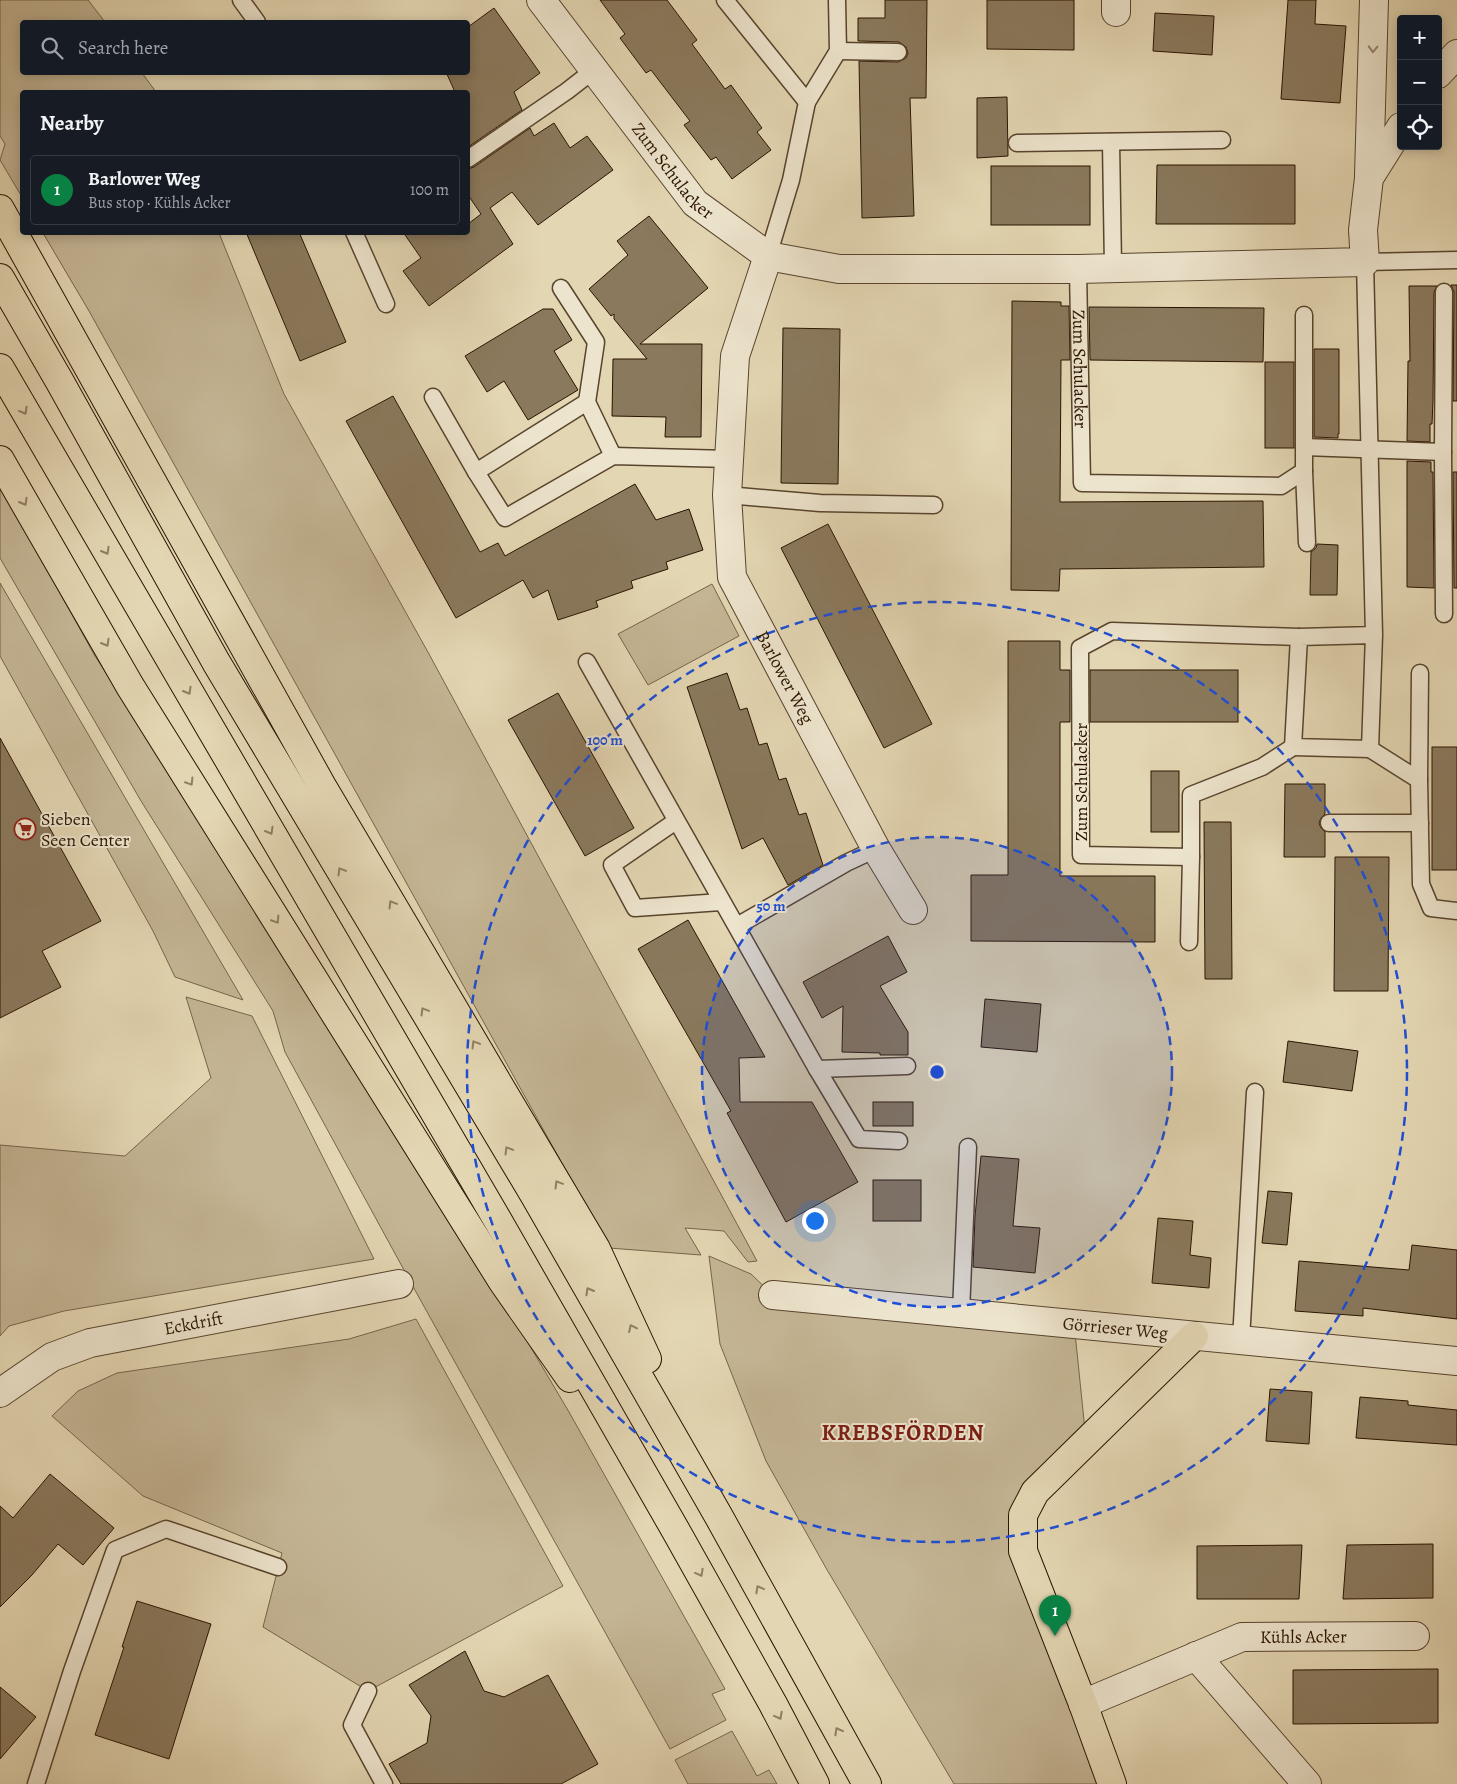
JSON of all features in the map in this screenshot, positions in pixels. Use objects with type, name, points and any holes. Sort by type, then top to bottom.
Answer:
[{"type":"highway","points":[[0,209],[324,788],[596,1249],[718,1515]]},
{"type":"highway","points":[[0,278],[216,662],[535,1196],[718,1515],[866,1781]]},
{"type":"highway","points":[[0,368],[487,1202],[676,1531],[773,1704],[815,1784]]},
{"type":"highway","points":[[0,460],[130,686],[503,1282],[676,1531]]},
{"type":"highway","points":[[1112,1784],[1023,1551],[1023,1515],[1035,1492],[1194,1336]]},
{"type":"street","name":"Zum Schulacker","points":[[541,0],[695,203],[768,256],[839,269],[1078,269],[1365,262]]},
{"type":"street","points":[[1365,262],[1364,230],[1369,178],[1374,0]]},
{"type":"street","points":[[1442,70],[1457,54]]},
{"type":"street","points":[[1369,178],[1397,133]]},
{"type":"street","name":"Barlower Weg","points":[[768,256],[735,356],[727,496],[732,577],[876,849],[913,910]]},
{"type":"street","name":"Eckdrift","points":[[0,1393],[52,1357],[90,1343],[399,1284]]},
{"type":"street","name":"Görrieser Weg","points":[[773,1295],[1457,1361]]},
{"type":"street","name":"Kühls Acker","points":[[1083,1704],[1242,1638],[1415,1636]]},
{"type":"street","points":[[1196,1656],[1307,1784]]},
{"type":"lane","points":[[241,0],[256,20]]},
{"type":"lane","points":[[725,0],[807,102]]},
{"type":"lane","points":[[768,256],[791,180],[807,102],[838,51],[837,0]]},
{"type":"lane","points":[[838,51],[898,52]]},
{"type":"lane","points":[[470,158],[567,92],[594,70]]},
{"type":"lane","points":[[1017,143],[1222,140]]},
{"type":"lane","points":[[1111,142],[1113,267]]},
{"type":"lane","points":[[358,235],[386,304]]},
{"type":"lane","name":"Zum Schulacker","points":[[1365,262],[1457,260]]},
{"type":"lane","points":[[1365,262],[1374,635],[1370,749]]},
{"type":"lane","name":"Zum Schulacker","points":[[1078,269],[1082,484],[1281,486],[1304,471]]},
{"type":"lane","points":[[561,288],[596,342],[588,402],[613,456]]},
{"type":"lane","points":[[1444,292],[1444,614]]},
{"type":"lane","points":[[1304,315],[1304,471],[1307,543]]},
{"type":"lane","points":[[433,397],[505,518],[613,456],[729,459]]},
{"type":"lane","points":[[476,472],[588,402]]},
{"type":"lane","points":[[1304,447],[1443,452]]},
{"type":"lane","points":[[727,496],[820,503],[934,505]]},
{"type":"lane","name":"Zum Schulacker","points":[[1191,857],[1081,855],[1080,648],[1112,631],[1299,637],[1374,635]]},
{"type":"lane","points":[[1293,747],[1299,637]]},
{"type":"lane","points":[[588,662],[721,902],[737,926],[858,1139],[899,1141]]},
{"type":"lane","points":[[1420,673],[1419,780],[1421,884],[1431,908],[1457,911]]},
{"type":"lane","points":[[1189,942],[1191,795],[1262,767],[1293,747],[1370,749],[1419,780]]},
{"type":"lane","points":[[676,821],[612,865],[635,908],[721,902]]},
{"type":"lane","points":[[1329,823],[1420,823]]},
{"type":"lane","points":[[737,926],[846,863],[876,849]]},
{"type":"lane","points":[[817,1069],[907,1066]]},
{"type":"lane","points":[[1241,1340],[1255,1092]]},
{"type":"lane","points":[[960,1312],[968,1147]]},
{"type":"lane","points":[[36,1784],[72,1671],[115,1550],[166,1529],[278,1567]]},
{"type":"lane","points":[[368,1691],[352,1725],[384,1784]]},
{"type":"shaded area","points":[[0,0],[88,0],[103,20],[20,20],[20,75],[143,75],[155,90],[20,90],[20,194],[0,160],[5,144],[0,136]]},
{"type":"shaded area","points":[[44,235],[220,235],[284,394],[429,654],[757,1261],[748,1262],[724,1231],[685,1228],[701,1255],[609,1248],[89,311]]},
{"type":"shaded area","points":[[0,485],[95,656],[398,1123],[569,1412],[725,1689],[712,1694],[726,1720],[670,1749],[285,1052],[273,1011],[141,801],[0,558]]},
{"type":"shaded area","points":[[0,583],[243,1000],[175,977],[153,931],[0,656]]},
{"type":"shaded area","points":[[712,584],[739,636],[648,685],[618,634]]},
{"type":"shaded area","points":[[186,997],[252,1016],[374,1259],[64,1311],[9,1326],[0,1336],[0,1145],[125,1156],[211,1078]]},
{"type":"shaded area","points":[[709,1256],[751,1274],[773,1295],[1074,1323],[1086,1440],[1023,1515],[1112,1784],[954,1784],[826,1568],[766,1461],[720,1344]]},
{"type":"shaded area","points":[[416,1319],[563,1586],[368,1691],[263,1627],[282,1553],[143,1496],[52,1416],[78,1391],[117,1373],[349,1339]]},
{"type":"shaded area","points":[[732,1731],[757,1776],[769,1770],[777,1784],[688,1784],[675,1760]]},
{"type":"building","points":[[600,0],[667,0],[697,40],[692,44],[725,89],[731,85],[762,128],[757,132],[771,150],[732,179],[716,157],[711,160],[684,125],[690,121],[651,70],[646,73],[620,38],[625,34]]},
{"type":"building","points":[[885,0],[927,0],[926,98],[910,98],[914,216],[862,218],[859,61],[898,62],[906,58],[908,53],[906,47],[899,42],[858,41],[858,18],[885,18]]},
{"type":"building","points":[[987,0],[1074,0],[1074,50],[987,49]]},
{"type":"building","points":[[1288,0],[1316,0],[1315,24],[1346,26],[1340,103],[1281,99]]},
{"type":"building","points":[[494,8],[540,73],[514,92],[522,110],[470,146],[470,90],[454,90],[447,75],[470,75],[470,26]]},
{"type":"building","points":[[1155,13],[1214,16],[1212,55],[1153,51]]},
{"type":"building","points":[[1007,97],[1008,156],[977,158],[977,98]]},
{"type":"building","points":[[554,123],[570,148],[587,136],[613,170],[538,225],[512,192],[490,208],[513,244],[429,306],[403,271],[421,258],[405,235],[470,235],[470,222],[481,214],[470,198],[470,168],[530,128],[534,136]]},
{"type":"building","points":[[1157,165],[1295,165],[1295,224],[1156,224]]},
{"type":"building","points":[[991,166],[1090,166],[1090,225],[991,225]]},
{"type":"building","points":[[649,216],[708,288],[640,344],[702,344],[701,437],[665,437],[666,417],[612,416],[613,359],[647,359],[614,319],[614,314],[611,316],[589,289],[628,255],[617,241]]},
{"type":"building","points":[[247,235],[300,235],[346,342],[300,361]]},
{"type":"building","points":[[1451,285],[1457,285],[1457,401],[1453,401],[1454,292]]},
{"type":"building","points":[[1409,286],[1437,286],[1434,292],[1433,401],[1430,442],[1407,441],[1408,361],[1410,361]]},
{"type":"building","points":[[1012,301],[1061,302],[1061,306],[1069,306],[1070,360],[1061,360],[1060,502],[1263,501],[1264,567],[1060,569],[1059,591],[1011,590]]},
{"type":"building","points":[[1089,307],[1264,308],[1263,362],[1090,360]]},
{"type":"building","points":[[543,309],[553,309],[572,340],[554,351],[578,390],[528,420],[504,381],[487,392],[465,356]]},
{"type":"building","points":[[783,328],[840,329],[838,484],[781,483]]},
{"type":"building","points":[[1314,349],[1339,349],[1338,438],[1314,437]]},
{"type":"building","points":[[1265,362],[1294,362],[1294,448],[1265,448]]},
{"type":"building","points":[[393,396],[480,552],[498,543],[505,556],[635,484],[656,520],[689,509],[703,550],[666,562],[668,569],[631,581],[633,588],[596,601],[598,607],[558,620],[548,590],[533,598],[523,580],[456,618],[346,421]]},
{"type":"building","points":[[1407,461],[1431,462],[1431,472],[1433,472],[1434,588],[1407,587]]},
{"type":"building","points":[[1453,472],[1457,472],[1457,588],[1454,588]]},
{"type":"building","points":[[828,524],[932,724],[884,748],[781,548]]},
{"type":"building","points":[[1317,544],[1338,545],[1337,595],[1310,595],[1311,552],[1316,548]]},
{"type":"building","points":[[1008,641],[1060,641],[1060,670],[1070,670],[1070,722],[1060,722],[1060,876],[1155,876],[1155,942],[971,941],[971,875],[1008,875]]},
{"type":"building","points":[[1090,670],[1238,670],[1238,722],[1090,722]]},
{"type":"building","points":[[727,673],[740,710],[747,708],[759,745],[767,743],[779,780],[786,778],[799,815],[806,813],[823,865],[788,885],[763,838],[742,849],[687,687]]},
{"type":"building","points":[[558,693],[634,828],[585,856],[508,720]]},
{"type":"building","name":"Sieben Seen Center","points":[[0,738],[101,921],[42,951],[61,987],[0,1018]]},
{"type":"building","points":[[1432,747],[1457,747],[1457,870],[1432,870]]},
{"type":"building","points":[[1151,771],[1179,771],[1179,832],[1151,832]]},
{"type":"building","points":[[1285,784],[1325,784],[1325,814],[1319,823],[1325,832],[1325,857],[1284,857]]},
{"type":"building","points":[[1204,822],[1231,822],[1232,979],[1205,979]]},
{"type":"building","points":[[1335,857],[1389,857],[1388,991],[1334,991]]},
{"type":"building","points":[[688,920],[765,1057],[739,1058],[740,1102],[812,1102],[858,1182],[786,1222],[727,1113],[731,1111],[638,949]]},
{"type":"building","points":[[888,936],[907,972],[880,986],[908,1032],[908,1055],[842,1052],[843,1006],[822,1018],[803,982]]},
{"type":"building","points":[[985,999],[1041,1004],[1037,1052],[981,1047]]},
{"type":"building","points":[[1288,1041],[1358,1051],[1352,1091],[1283,1082]]},
{"type":"building","points":[[873,1102],[913,1102],[913,1126],[873,1126]]},
{"type":"building","points":[[981,1156],[1019,1159],[1013,1226],[1040,1228],[1035,1273],[973,1267],[975,1216]]},
{"type":"building","points":[[873,1180],[921,1180],[921,1221],[873,1221]]},
{"type":"building","points":[[1268,1191],[1292,1193],[1287,1245],[1262,1243]]},
{"type":"building","points":[[1158,1218],[1193,1221],[1190,1255],[1211,1258],[1209,1288],[1152,1283]]},
{"type":"building","points":[[1412,1245],[1457,1250],[1457,1319],[1363,1308],[1363,1316],[1295,1311],[1299,1261],[1409,1270]]},
{"type":"building","points":[[1270,1389],[1312,1392],[1309,1444],[1266,1441]]},
{"type":"building","points":[[1360,1397],[1408,1401],[1408,1405],[1457,1410],[1457,1445],[1356,1438]]},
{"type":"building","points":[[50,1474],[114,1528],[83,1565],[58,1544],[32,1575],[0,1607],[0,1506],[13,1518]]},
{"type":"building","points":[[1433,1544],[1433,1598],[1343,1599],[1347,1545]]},
{"type":"building","points":[[1302,1545],[1299,1599],[1197,1599],[1197,1546]]},
{"type":"building","points":[[137,1601],[211,1624],[169,1759],[95,1735]]},
{"type":"building","points":[[465,1651],[484,1691],[504,1697],[548,1675],[598,1764],[561,1784],[401,1784],[389,1764],[427,1743],[431,1716],[409,1685]]},
{"type":"building","points":[[1438,1669],[1438,1723],[1293,1724],[1293,1670]]},
{"type":"building","points":[[0,1687],[36,1717],[0,1759]]},
{"type":"place","name":"Sieben Seen Center","points":[[25,829]]},
{"type":"place","name":"Barlower Weg","points":[[1055,1636]]},
{"type":"district","name":"KREBSFÖRDEN","points":[[903,1432]]}]
